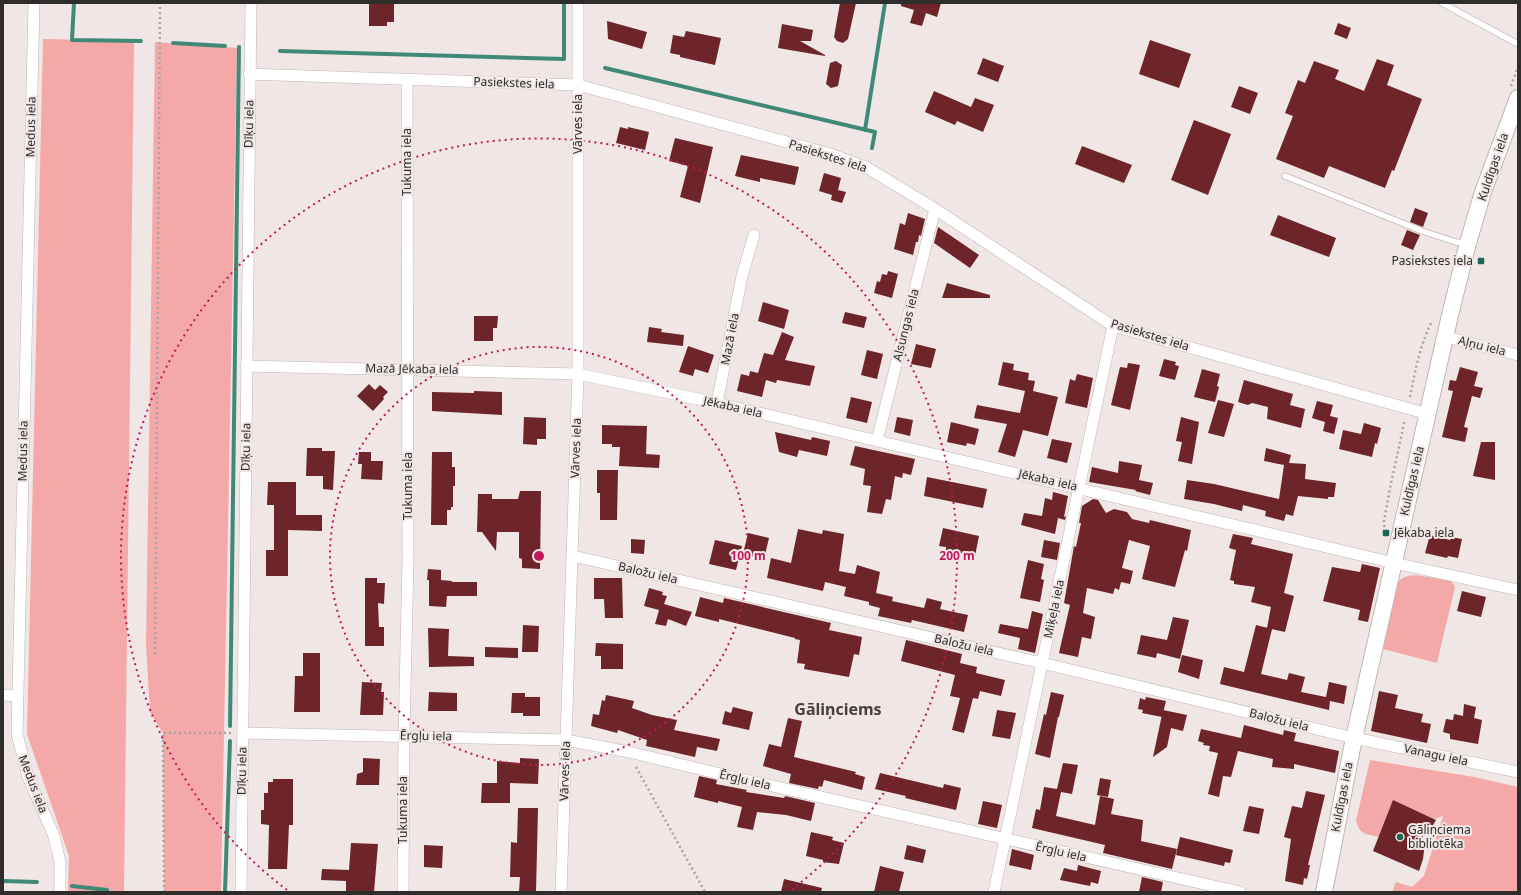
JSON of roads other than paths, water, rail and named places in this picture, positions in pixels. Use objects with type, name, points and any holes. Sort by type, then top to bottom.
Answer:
[{"type":"street","name":"Medus iela","points":[[34,3],[17,734],[28,777],[54,836],[60,862],[60,892]]},
{"type":"street","name":"Dīķu iela","points":[[241,892],[249,74],[251,3]]},
{"type":"street","name":"Vārves iela","points":[[561,892],[578,374],[578,3]]},
{"type":"street","name":"Pasiekstes iela","points":[[249,74],[578,85],[827,153],[866,167],[935,209],[1113,326],[1428,414]]},
{"type":"street","name":"Tukuma iela","points":[[403,892],[404,736],[408,560],[407,80]]},
{"type":"street","name":"Kuldīgas iela","points":[[1324,892],[1354,738],[1468,243],[1484,192],[1518,98]]},
{"type":"street","name":"Alsungas iela","points":[[877,441],[935,209]]},
{"type":"street","name":"Mazā iela","points":[[717,403],[742,276],[754,235]]},
{"type":"street","name":"Miķeļa iela","points":[[994,892],[1113,326]]},
{"type":"street","name":"Aļņu iela","points":[[1446,337],[1518,355]]},
{"type":"street","name":"Mazā Jēkaba iela","points":[[246,366],[578,374]]},
{"type":"street","name":"Jēkaba iela","points":[[578,374],[717,403],[1394,563],[1518,590]]},
{"type":"street","name":"Baložu iela","points":[[573,556],[1042,663],[1354,738]]},
{"type":"street","points":[[3,696],[18,696]]},
{"type":"street","name":"Ērgļu iela","points":[[243,733],[566,740],[629,752],[1240,892]]},
{"type":"street","name":"Vanagu iela","points":[[1354,738],[1518,772]]},
{"type":"lane","points":[[1442,3],[1518,44]]},
{"type":"lane","points":[[1285,176],[1422,231],[1456,242],[1468,243]]},
{"type":"waterway","points":[[74,3],[72,40],[141,41]]},
{"type":"waterway","points":[[280,51],[564,59],[564,3]]},
{"type":"waterway","points":[[865,130],[885,3]]},
{"type":"waterway","points":[[173,43],[225,46]]},
{"type":"waterway","points":[[230,726],[239,47]]},
{"type":"waterway","points":[[605,68],[875,132],[872,148]]},
{"type":"waterway","points":[[225,892],[230,741]]},
{"type":"waterway","points":[[3,881],[37,882]]},
{"type":"waterway","points":[[72,886],[107,890],[107,892]]},
{"type":"place","name":"Pasiekstes iela","points":[[1481,261]]},
{"type":"place","name":"Jēkaba iela","points":[[1386,533]]},
{"type":"place","name":"Gāliņciema bibliotēka","points":[[1400,837]]},
{"type":"district","name":"Gāliņciems","points":[[838,709]]}]
